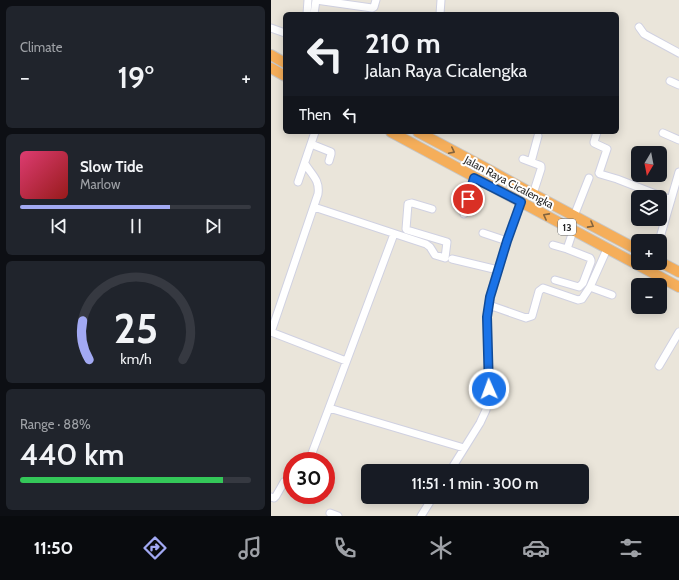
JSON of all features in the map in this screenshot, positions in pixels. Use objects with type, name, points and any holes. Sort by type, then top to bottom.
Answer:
[{"type":"highway","points":[[271,55],[283,61]]},
{"type":"highway","points":[[271,68],[283,75]]},
{"type":"highway","name":"Jalan Raya Cicalengka","points":[[395,134],[679,288]]},
{"type":"highway","name":"Jalan Raya Cicalengka","points":[[424,134],[440,145],[631,247]]},
{"type":"highway","points":[[487,184],[493,172]]},
{"type":"highway","points":[[667,266],[679,272]]},
{"type":"street","points":[[307,12],[308,0]]},
{"type":"street","points":[[314,12],[316,0],[372,8],[374,7],[376,0]]},
{"type":"street","points":[[440,12],[441,0]]},
{"type":"street","points":[[639,27],[644,34],[679,53]]},
{"type":"street","points":[[271,28],[283,32]]},
{"type":"street","points":[[670,81],[679,85]]},
{"type":"street","points":[[298,182],[314,134]]},
{"type":"street","points":[[596,134],[593,142],[607,148],[599,173],[600,174],[671,200]]},
{"type":"street","points":[[663,134],[679,140]]},
{"type":"street","points":[[531,162],[538,136]]},
{"type":"street","points":[[311,144],[331,152],[329,161]]},
{"type":"street","points":[[523,159],[541,166],[533,194]]},
{"type":"street","points":[[305,164],[317,181],[318,194],[274,315],[271,332],[346,361]]},
{"type":"street","points":[[661,234],[679,172]]},
{"type":"street","points":[[464,214],[474,178]]},
{"type":"street","points":[[573,216],[589,178]]},
{"type":"street","points":[[454,464],[480,423],[486,410],[489,389],[487,317],[490,297],[507,241],[521,202]]},
{"type":"street","points":[[314,208],[426,244],[435,255],[445,258],[447,242],[406,229],[408,204],[412,203],[432,209]]},
{"type":"street","points":[[567,248],[573,230]]},
{"type":"street","points":[[483,233],[507,241]]},
{"type":"street","points":[[312,452],[394,234]]},
{"type":"street","points":[[553,244],[567,248],[590,258],[591,260],[583,283],[579,287],[555,280]]},
{"type":"street","points":[[489,305],[526,318],[532,316],[539,291],[543,288],[580,300],[590,286],[607,249]]},
{"type":"street","points":[[452,259],[498,270]]},
{"type":"street","points":[[590,286],[612,295]]},
{"type":"street","points":[[659,366],[679,332]]},
{"type":"street","points":[[329,408],[464,448]]},
{"type":"street","points":[[271,497],[274,498],[276,496],[283,484]]},
{"type":"street","points":[[421,516],[429,504]]},
{"type":"street","points":[[330,513],[338,516]]},
{"type":"route","points":[[468,199],[474,178],[521,202],[507,241],[490,297],[487,317],[489,389]]}]
